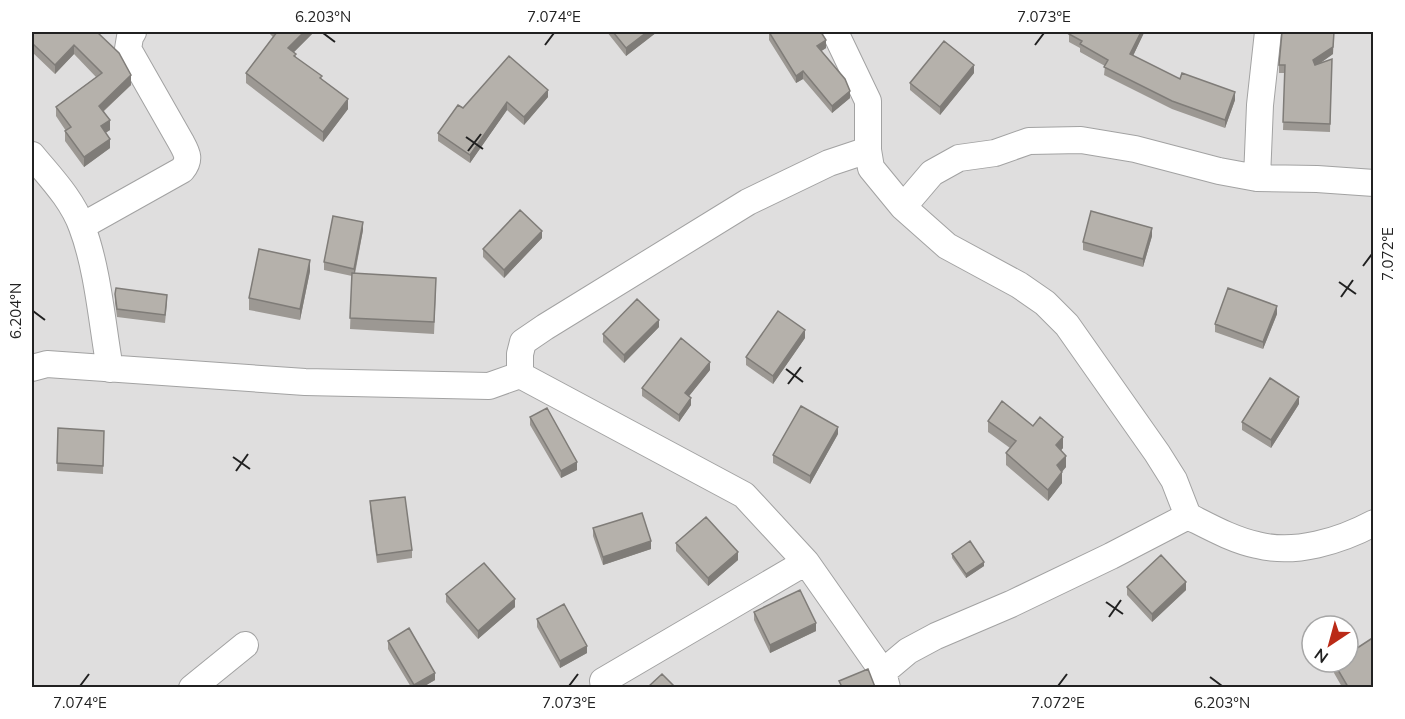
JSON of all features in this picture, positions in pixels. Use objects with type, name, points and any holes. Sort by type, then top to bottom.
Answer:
[{"type":"street","points":[[82,226],[183,170],[187,164],[188,157],[181,142],[128,49],[130,37],[134,32]]},
{"type":"street","points":[[835,32],[868,101],[868,150],[871,168],[903,207],[947,246],[1019,285],[1045,303],[1067,326],[1157,453],[1174,480],[1188,516],[1257,545],[1283,548],[1326,543],[1374,523]]},
{"type":"street","points":[[1257,178],[1260,105],[1268,32]]},
{"type":"street","points":[[903,207],[932,172],[959,158],[995,153],[1029,141],[1082,140],[1135,149],[1218,171],[1257,178],[1374,183]]},
{"type":"street","points":[[520,375],[520,354],[523,342],[545,327],[748,202],[829,163],[868,150]]},
{"type":"street","points":[[32,155],[65,194],[82,226],[92,267],[110,369]]},
{"type":"street","points":[[32,368],[47,364],[305,382],[489,386],[520,375],[640,442],[744,495],[806,562],[885,680],[908,651],[936,636],[1021,599],[1188,516]]},
{"type":"street","points":[[603,681],[806,562]]},
{"type":"street","points":[[192,687],[244,645]]},
{"type":"shaded area","points":[[32,32],[1373,32],[1373,687],[32,687]]},
{"type":"building","points":[[32,32],[97,32],[119,53],[131,75],[99,106],[110,120],[101,126],[110,139],[84,157],[65,131],[71,127],[56,107],[102,73],[74,45],[55,65],[32,43]]},
{"type":"building","points":[[277,32],[304,32],[288,48],[296,54],[294,56],[348,99],[323,132],[246,73]]},
{"type":"building","points":[[613,32],[647,32],[626,48]]},
{"type":"building","points":[[769,32],[821,32],[826,40],[817,46],[845,79],[850,91],[832,106],[803,71],[796,76]]},
{"type":"building","points":[[1071,32],[1141,32],[1130,54],[1180,79],[1182,73],[1235,92],[1225,120],[1172,101],[1104,67],[1108,60],[1080,44],[1082,41],[1069,34]]},
{"type":"building","points":[[1282,32],[1334,32],[1333,47],[1313,60],[1315,65],[1332,59],[1330,124],[1283,122],[1285,65],[1279,65]]},
{"type":"building","points":[[944,41],[974,65],[940,107],[910,83]]},
{"type":"building","points":[[509,56],[548,90],[524,117],[507,102],[470,155],[438,133],[458,105],[463,108]]},
{"type":"building","points":[[520,210],[542,231],[504,270],[483,249]]},
{"type":"building","points":[[1091,211],[1152,228],[1143,259],[1083,242]]},
{"type":"building","points":[[333,216],[363,222],[354,269],[324,262]]},
{"type":"building","points":[[259,249],[310,260],[300,309],[249,298]]},
{"type":"building","points":[[352,273],[436,278],[434,322],[350,318]]},
{"type":"building","points":[[116,288],[167,295],[165,315],[117,309]]},
{"type":"building","points":[[1228,288],[1277,306],[1263,342],[1215,324]]},
{"type":"building","points":[[637,299],[659,320],[624,355],[603,334]]},
{"type":"building","points":[[778,311],[805,330],[773,376],[746,357]]},
{"type":"building","points":[[681,338],[710,362],[685,393],[691,398],[679,415],[642,388]]},
{"type":"building","points":[[1270,378],[1299,397],[1271,440],[1242,422]]},
{"type":"building","points":[[1002,401],[1033,426],[1040,417],[1063,437],[1056,445],[1066,456],[1057,465],[1062,472],[1048,490],[1006,453],[1016,441],[988,421]]},
{"type":"building","points":[[801,406],[838,427],[810,476],[773,455]]},
{"type":"building","points":[[547,408],[577,462],[561,471],[530,417]]},
{"type":"building","points":[[58,428],[104,431],[103,466],[57,463]]},
{"type":"building","points":[[405,497],[412,550],[377,555],[370,501]]},
{"type":"building","points":[[642,513],[651,541],[603,557],[593,528]]},
{"type":"building","points":[[706,517],[738,552],[708,578],[676,543]]},
{"type":"building","points":[[970,541],[984,562],[966,574],[952,554]]},
{"type":"building","points":[[1161,555],[1186,582],[1152,614],[1127,587]]},
{"type":"building","points":[[484,563],[515,599],[478,631],[446,594]]},
{"type":"building","points":[[800,590],[816,623],[770,645],[754,612]]},
{"type":"building","points":[[564,604],[587,646],[560,661],[537,619]]},
{"type":"building","points":[[409,628],[435,673],[414,685],[388,641]]},
{"type":"building","points":[[1374,637],[1374,687],[1348,687],[1340,674],[1360,674],[1360,646]]},
{"type":"building","points":[[868,669],[875,687],[842,687],[839,681]]},
{"type":"building","points":[[662,674],[675,687],[648,687]]}]
